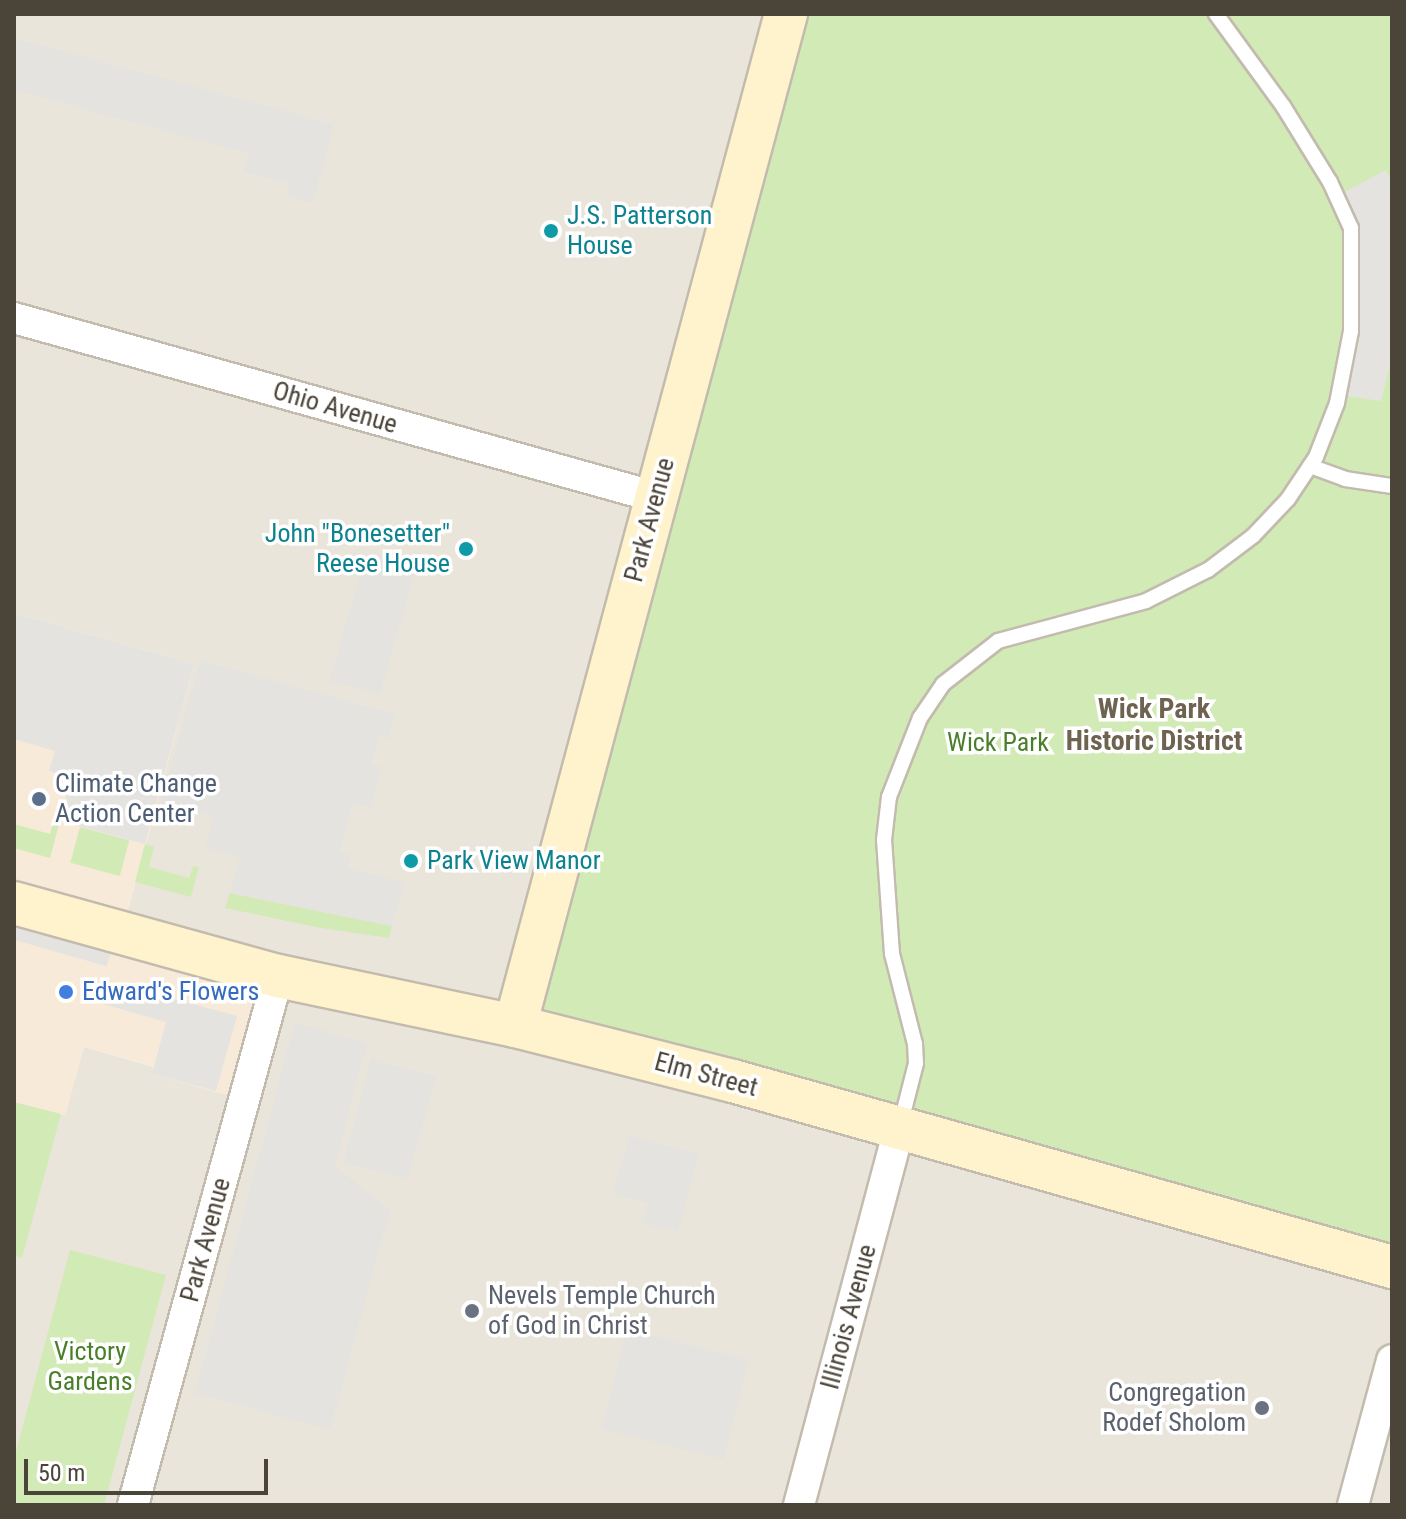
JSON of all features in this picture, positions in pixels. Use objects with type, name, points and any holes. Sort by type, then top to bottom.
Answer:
[{"type":"street","name":"Park Avenue","points":[[515,1026],[786,14]]},
{"type":"street","name":"Ohio Avenue","points":[[14,318],[656,497]]},
{"type":"street","name":"Elm Street","points":[[14,903],[278,976],[515,1026],[899,1128],[1392,1267]]},
{"type":"street","name":"Park Avenue","points":[[133,1505],[278,976]]},
{"type":"street","name":"Illinois Avenue","points":[[799,1505],[899,1128]]},
{"type":"street","points":[[1353,1505],[1392,1360]]},
{"type":"lane","points":[[899,1128],[916,1063],[915,1044],[892,954],[884,840],[889,797],[920,718],[943,684],[998,641],[1146,601],[1208,570],[1253,536],[1310,466],[1337,403],[1351,331],[1351,228],[1330,182],[1291,119],[1216,14]]},
{"type":"lane","points":[[1310,466],[1345,479],[1392,486]]},
{"type":"shaded area","points":[[14,14],[786,14],[1392,1267],[1392,1505],[14,1505],[14,1102],[65,1115],[84,1047],[154,1067],[153,1074],[244,1099],[122,933],[194,664],[14,613]]},
{"type":"shaded area","points":[[14,38],[334,124],[313,203],[287,196],[289,184],[244,172],[249,154],[14,90]]},
{"type":"shaded area","points":[[1386,170],[1392,184],[1392,358],[1381,401],[1339,395],[1354,272],[1337,196]]},
{"type":"shaded area","points":[[366,554],[416,568],[380,695],[330,681]]},
{"type":"shaded area","points":[[14,613],[194,664],[122,933],[278,976],[244,1100],[152,1074],[154,1066],[84,1047],[65,1116],[14,1102]]},
{"type":"shaded area","points":[[14,613],[194,664],[145,844],[60,821],[71,778],[49,771],[55,751],[14,739]]},
{"type":"shaded area","points":[[200,660],[395,714],[389,738],[380,736],[372,764],[382,767],[371,808],[353,803],[340,851],[351,854],[348,867],[404,883],[392,926],[230,893],[240,857],[205,847],[213,816],[161,802]]},
{"type":"shaded area","points":[[14,923],[111,951],[107,966],[14,940]]},
{"type":"shaded area","points":[[103,979],[237,1016],[216,1091],[152,1074],[166,1022],[96,1002]]},
{"type":"shaded area","points":[[295,1022],[367,1044],[335,1166],[390,1210],[330,1430],[195,1393]]},
{"type":"shaded area","points":[[371,1059],[436,1076],[408,1180],[343,1162]]},
{"type":"shaded area","points":[[629,1135],[699,1154],[678,1232],[642,1223],[647,1203],[613,1194]]},
{"type":"shaded area","points":[[627,1329],[748,1359],[723,1459],[602,1429]]},
{"type":"green space","name":"Wick Park","points":[[786,14],[1392,14],[1392,1267],[515,1026]]},
{"type":"green space","points":[[53,823],[59,824],[50,858],[14,848],[14,824],[50,834]]},
{"type":"green space","points":[[80,827],[129,840],[120,876],[70,863]]},
{"type":"green space","points":[[145,844],[154,847],[149,867],[189,878],[193,866],[199,867],[191,897],[135,882]]},
{"type":"green space","points":[[230,893],[392,926],[389,938],[321,928],[225,908]]},
{"type":"green space","points":[[14,1102],[61,1114],[22,1258],[14,1255]]},
{"type":"green space","name":"Victory Gardens","points":[[70,1250],[166,1275],[104,1505],[14,1505],[14,1459]]},
{"type":"place","name":"J.S. Patterson House","points":[[551,231]]},
{"type":"place","name":"John \"Bonesetter\" Reese House","points":[[466,549]]},
{"type":"place","name":"Climate Change Action Center","points":[[39,799]]},
{"type":"place","name":"Park View Manor","points":[[411,861]]},
{"type":"place","name":"Edward's Flowers","points":[[66,992]]},
{"type":"place","name":"Nevels Temple Church of God in Christ","points":[[472,1311]]},
{"type":"place","name":"Congregation Rodef Sholom","points":[[1262,1408]]},
{"type":"district","name":"Wick Park Historic District","points":[[1154,725]]}]
